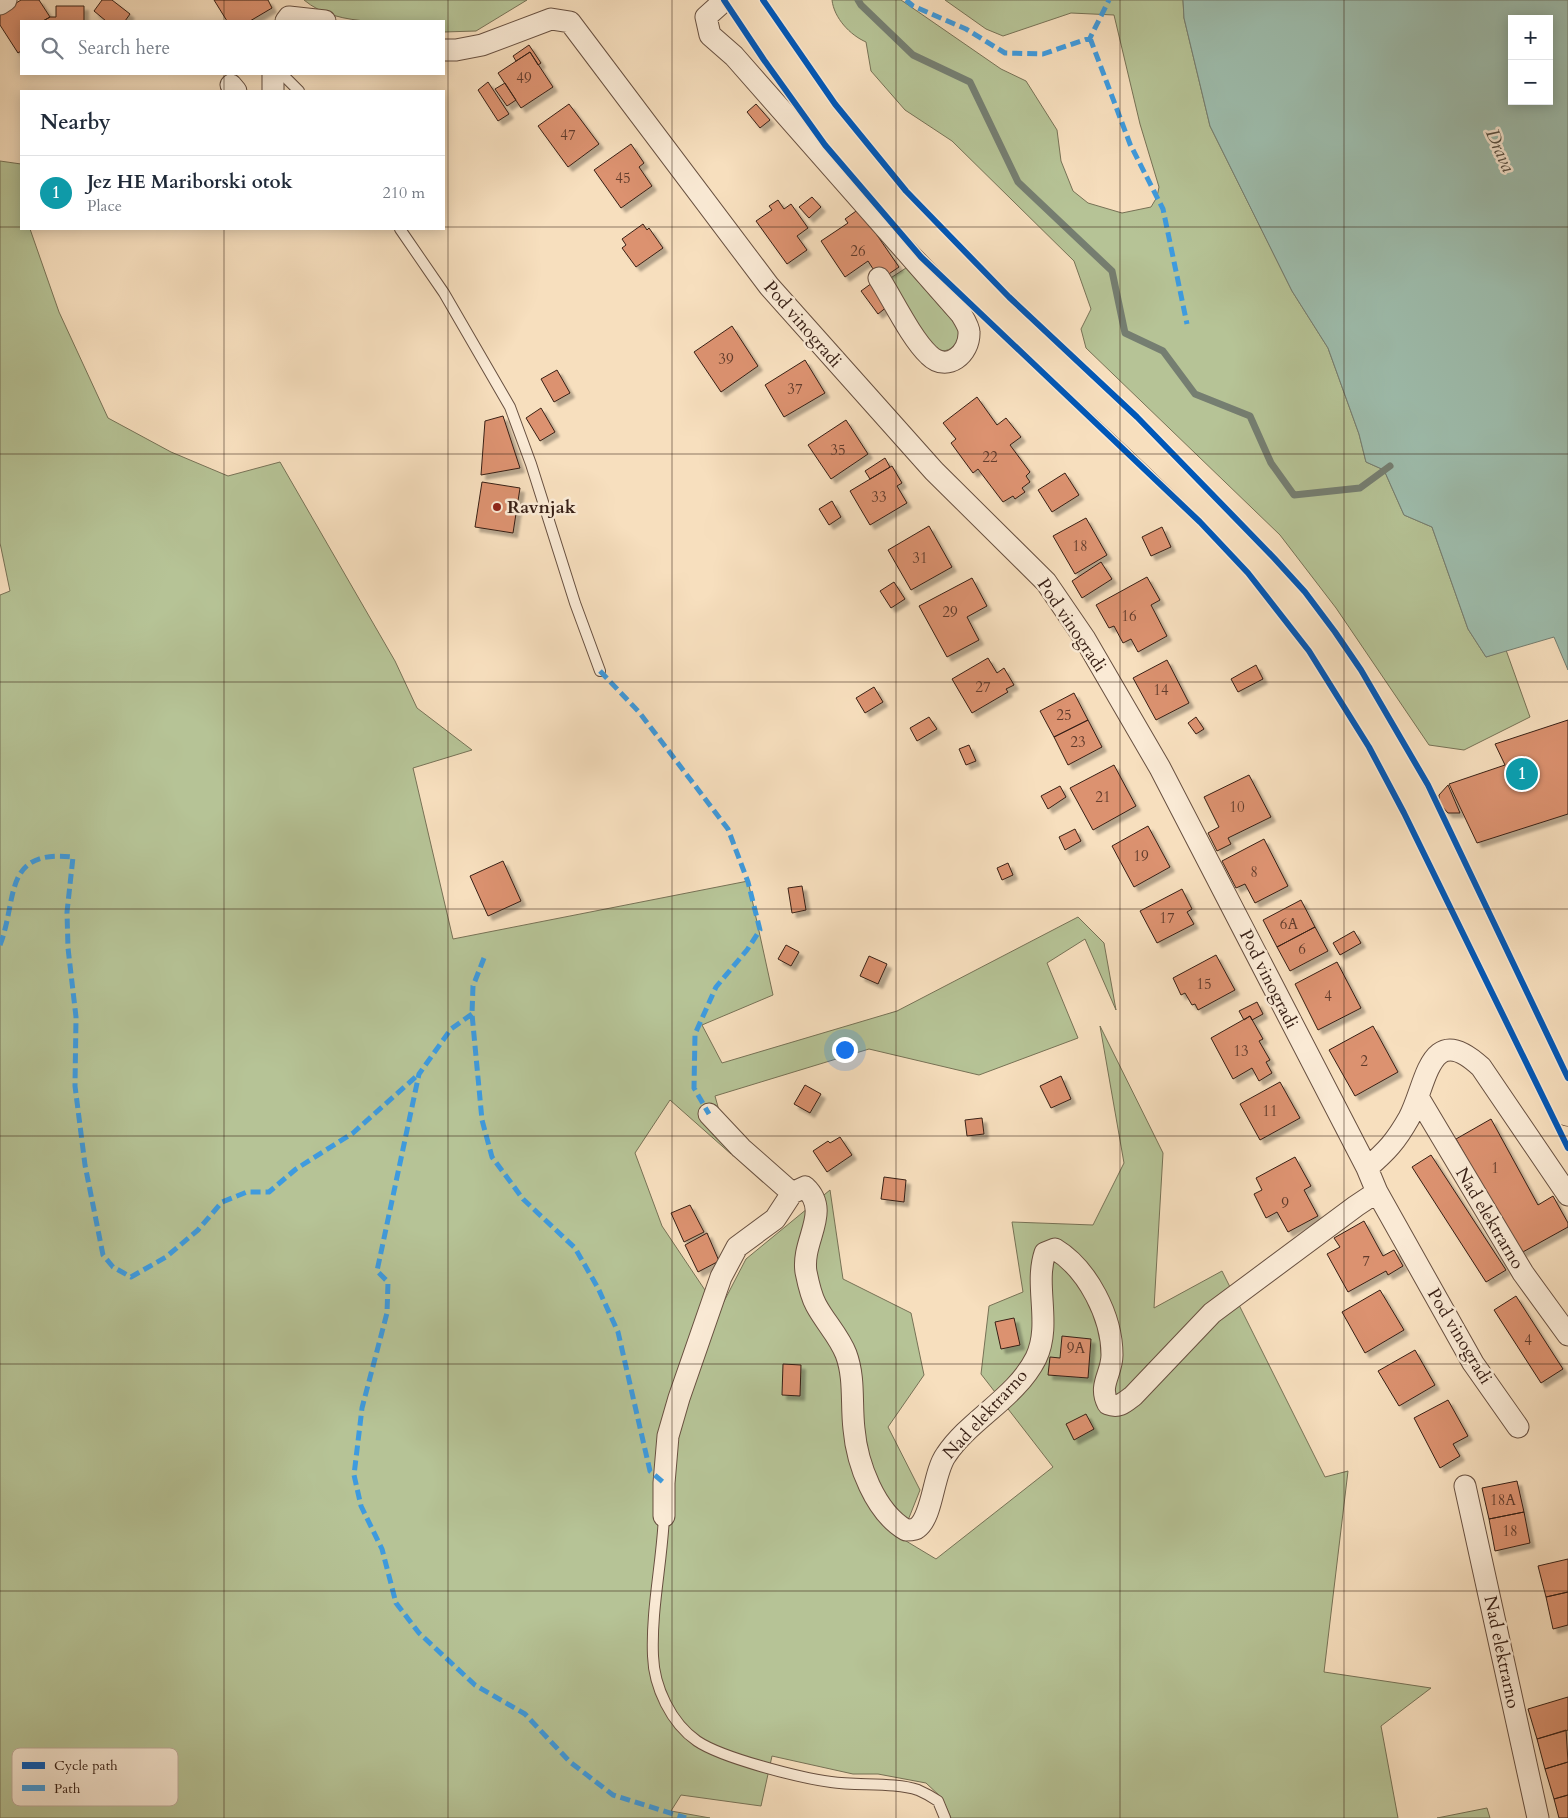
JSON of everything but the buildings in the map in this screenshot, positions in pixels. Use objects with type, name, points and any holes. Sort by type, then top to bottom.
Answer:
[{"type":"main road","points":[[744,0],[806,94],[885,190],[977,287],[1174,471],[1219,517],[1262,564],[1321,639],[1368,711],[1413,793],[1568,1112]]},
{"type":"street","points":[[0,4],[6,0]]},
{"type":"street","points":[[724,0],[706,17],[710,35],[734,56],[962,314],[969,332],[965,350],[956,361],[946,364],[930,356],[879,278]]},
{"type":"street","points":[[287,20],[289,17],[316,20]]},
{"type":"street","name":"Pod vinogradi","points":[[445,50],[482,45],[551,19],[570,22],[769,286],[934,471],[1046,582],[1085,639],[1160,768],[1378,1192],[1473,1363],[1518,1427]]},
{"type":"street","points":[[273,75],[273,90]]},
{"type":"street","points":[[1367,1168],[1390,1148],[1418,1098],[1426,1072],[1439,1053],[1452,1049],[1466,1053],[1481,1067],[1568,1195]]},
{"type":"street","name":"Nad elektrarno","points":[[1418,1098],[1523,1274],[1568,1335]]},
{"type":"street","points":[[664,1516],[664,1483],[668,1436],[679,1398],[721,1277],[737,1247],[775,1219],[792,1193],[741,1148],[709,1114]]},
{"type":"street","name":"Nad elektrarno","points":[[792,1193],[805,1187],[814,1196],[818,1208],[809,1238],[806,1271],[815,1304],[846,1354],[853,1389],[854,1430],[862,1462],[876,1498],[894,1523],[906,1530],[917,1528],[926,1517],[938,1466],[955,1441],[1017,1384],[1036,1357],[1042,1334],[1044,1310],[1042,1263],[1045,1253],[1056,1249],[1071,1258],[1096,1298],[1108,1327],[1112,1356],[1103,1394],[1108,1404],[1122,1405],[1133,1396],[1212,1313],[1356,1206],[1378,1192]]},
{"type":"street","name":"Nad elektrarno","points":[[1465,1486],[1538,1818]]},
{"type":"lane","points":[[283,75],[298,90]]},
{"type":"lane","points":[[401,230],[444,293],[510,407],[600,671]]},
{"type":"lane","points":[[664,1516],[663,1556],[654,1611],[653,1658],[659,1688],[672,1716],[697,1741],[734,1757],[831,1782],[917,1790],[938,1801],[945,1818]]},
{"type":"green space","points":[[304,0],[527,0],[476,31],[445,32],[445,20],[362,20],[334,16]]},
{"type":"green space","points":[[832,0],[901,0],[1001,69],[1026,81],[1057,130],[1061,161],[1073,191],[1088,203],[1122,213],[1151,207],[1157,197],[1159,187],[1140,124],[1114,15],[1071,13],[1003,36],[986,29],[945,0],[1183,0],[1184,18],[1210,126],[1292,291],[1328,348],[1359,434],[1366,462],[1384,470],[1404,515],[1432,527],[1468,629],[1486,657],[1506,650],[1530,717],[1464,750],[1429,745],[1336,608],[1280,535],[1086,348],[1081,329],[1091,309],[1074,261],[952,141],[905,110],[871,71],[866,42],[854,35],[839,19]]},
{"type":"green space","points":[[0,161],[20,164],[20,230],[30,230],[59,312],[108,418],[171,452],[228,476],[280,462],[395,661],[417,708],[472,750],[413,768],[453,939],[748,881],[773,995],[702,1025],[722,1063],[897,1011],[1078,917],[1104,943],[1116,1010],[1085,939],[1047,963],[1078,1038],[979,1075],[869,1049],[715,1096],[731,1154],[670,1100],[635,1153],[662,1226],[719,1311],[746,1259],[830,1190],[843,1279],[911,1313],[924,1375],[888,1427],[920,1490],[901,1538],[936,1559],[1053,1467],[981,1374],[989,1306],[1023,1292],[1012,1222],[1093,1225],[1124,1163],[1100,1026],[1163,1153],[1154,1308],[1222,1271],[1325,1477],[1348,1471],[1324,1672],[1431,1688],[1381,1726],[1398,1818],[951,1818],[942,1798],[926,1783],[878,1774],[853,1774],[772,1756],[761,1806],[681,1795],[671,1811],[710,1818],[0,1818],[0,595],[10,591],[0,543]]},
{"type":"green space","points":[[906,268],[957,326],[960,337],[954,346],[948,350],[937,351],[886,281]]},
{"type":"green space","points":[[1487,1808],[1490,1818],[1437,1818]]},
{"type":"water","name":"Drava","points":[[1183,0],[1568,0],[1568,670],[1554,637],[1486,657],[1468,629],[1432,527],[1404,515],[1384,470],[1366,462],[1359,434],[1328,348],[1292,291],[1210,126],[1184,18]]},
{"type":"waterway","points":[[858,0],[913,55],[970,82],[1018,182],[1112,271],[1125,333],[1163,351],[1195,394],[1250,416],[1271,463],[1294,495],[1360,488],[1390,466]]},
{"type":"marked path","points":[[906,0],[913,6],[966,29],[1005,53],[1043,54],[1090,38],[1109,0]]},
{"type":"marked path","points":[[1090,38],[1130,144],[1163,209],[1187,324]]},
{"type":"marked path","points":[[600,671],[639,712],[728,829],[748,882],[760,930],[747,950],[716,987],[695,1034],[694,1088],[709,1114]]},
{"type":"marked path","points":[[0,945],[12,895],[23,869],[34,861],[50,857],[73,857],[67,912],[68,948],[76,1017],[75,1086],[85,1165],[103,1255],[113,1267],[131,1277],[166,1257],[198,1230],[222,1202],[247,1192],[269,1192],[296,1169],[353,1133],[419,1074]]},
{"type":"marked path","points":[[484,958],[473,986],[472,1014],[482,1120],[492,1157],[523,1199],[575,1248],[598,1288],[618,1332],[650,1471],[664,1483]]},
{"type":"marked path","points":[[472,1014],[451,1029],[419,1074],[377,1271],[388,1282],[387,1313],[362,1408],[354,1475],[361,1506],[382,1549],[396,1603],[419,1633],[475,1685],[525,1714],[570,1762],[613,1795],[686,1818]]},
{"type":"cycle path","points":[[724,0],[825,145],[921,257],[1200,522],[1248,573],[1309,651],[1369,747],[1404,813],[1568,1148]]},
{"type":"cycle path","points":[[763,0],[835,104],[906,191],[1009,297],[1137,417],[1274,558],[1305,592],[1335,632],[1361,670],[1428,785],[1568,1078]]},
{"type":"place","name":"Ravnjak","points":[[497,507]]},
{"type":"place","name":"Jez HE Mariborski otok","points":[[1522,774]]}]
